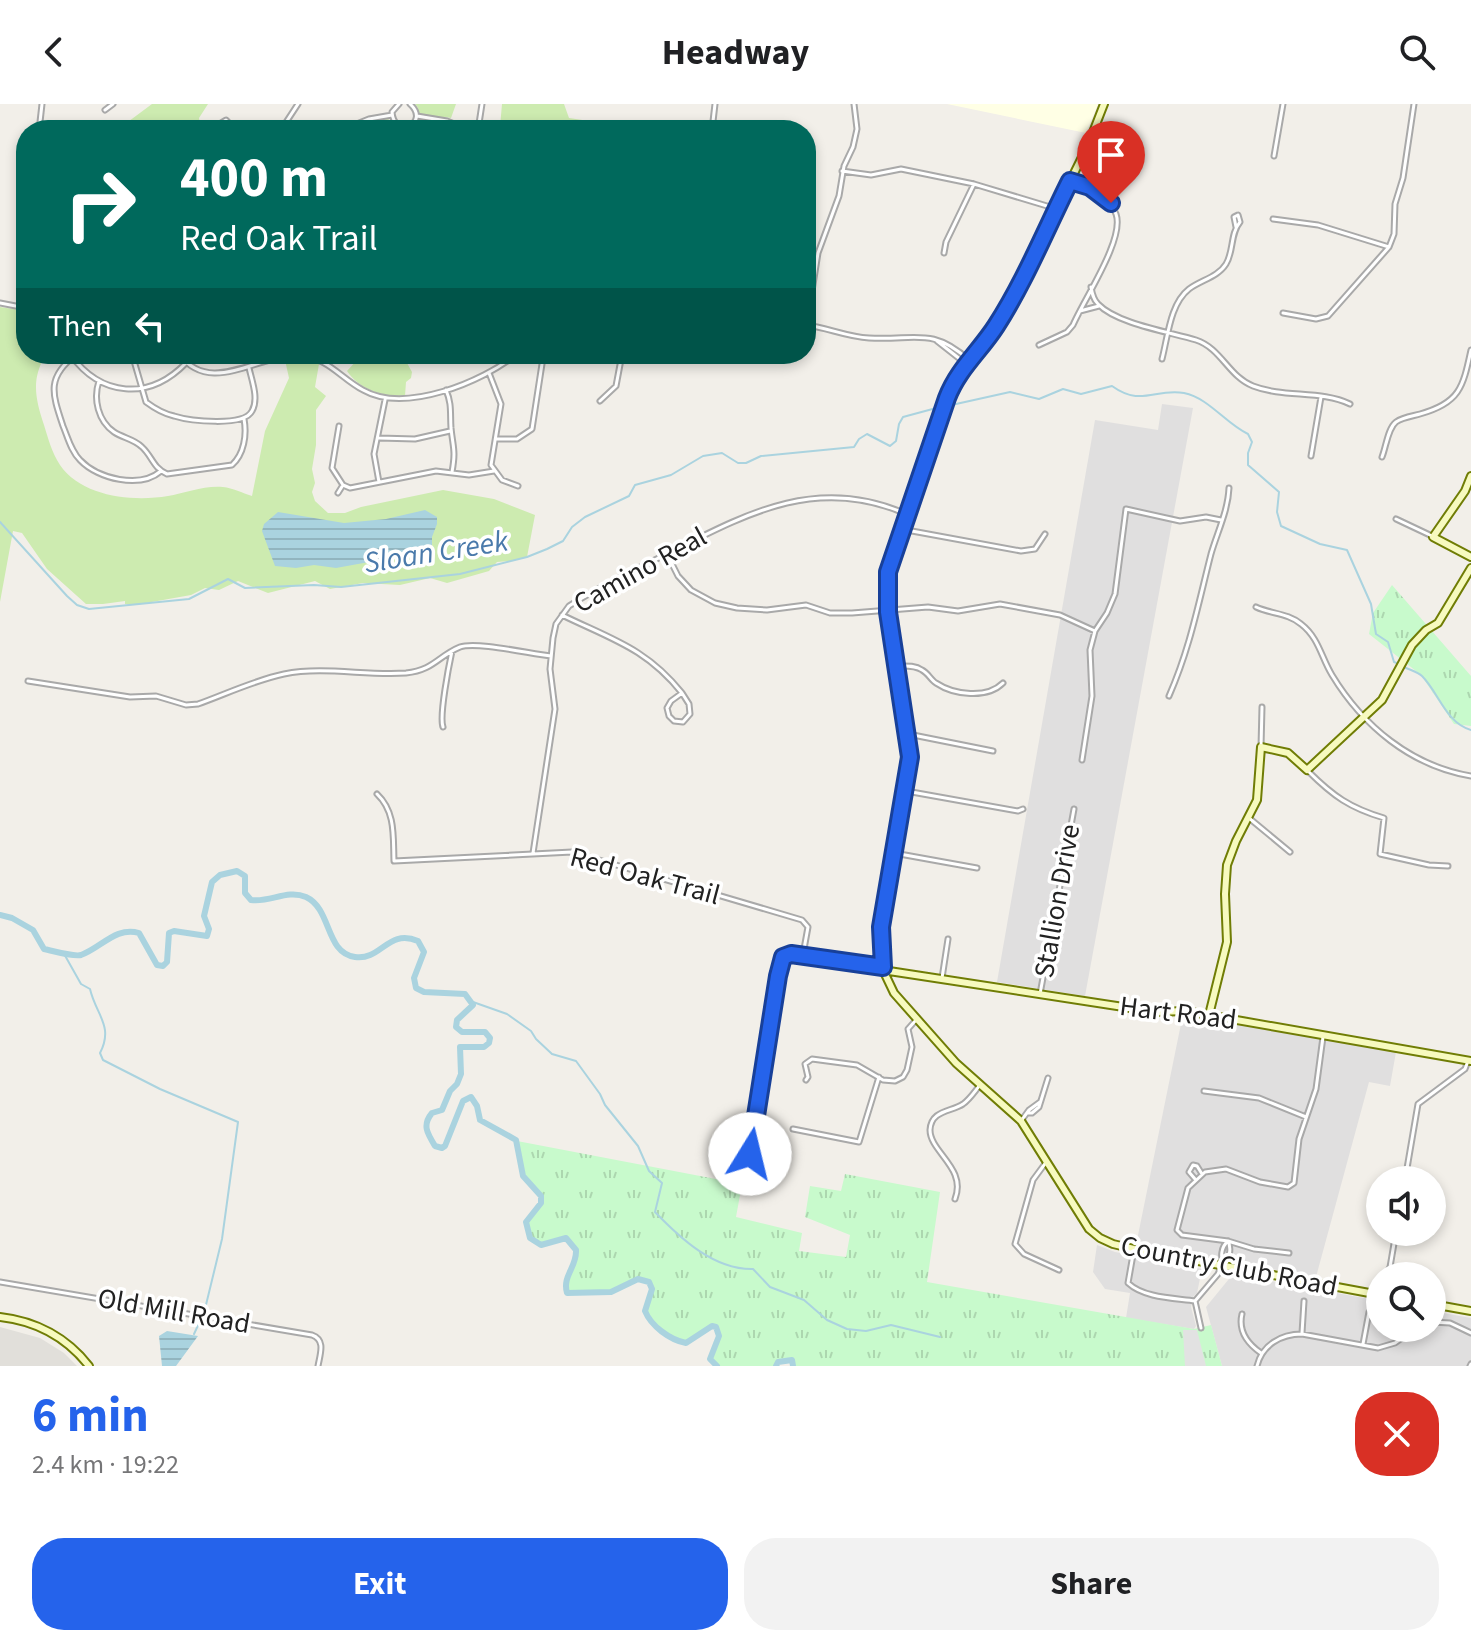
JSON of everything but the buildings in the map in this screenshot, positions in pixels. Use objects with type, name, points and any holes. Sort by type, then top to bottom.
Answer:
[{"type":"main road","name":"Country Club Road","points":[[1104,104],[1072,178],[1009,305],[967,362],[947,398],[888,572],[888,612],[910,757],[881,927],[884,969],[894,993],[916,1020],[956,1063],[1021,1121],[1089,1229],[1100,1238],[1134,1249],[1366,1292]]},
{"type":"main road","points":[[1471,476],[1465,491],[1433,537],[1471,557]]},
{"type":"main road","points":[[1209,1015],[1227,942],[1227,865],[1260,790],[1261,747],[1288,753],[1307,770],[1382,700],[1408,653],[1422,634],[1438,623],[1471,568]]},
{"type":"main road","name":"Hart Road","points":[[884,969],[1156,1012],[1185,1011],[1469,1061]]},
{"type":"main road","points":[[1446,1307],[1471,1311]]},
{"type":"main road","points":[[0,1317],[50,1332],[89,1366]]},
{"type":"street","points":[[105,110],[113,104]]},
{"type":"street","points":[[394,120],[392,115],[399,104]]},
{"type":"street","points":[[410,104],[415,109],[415,120]]},
{"type":"street","points":[[816,265],[839,196],[842,171],[853,147],[857,129],[854,104]]},
{"type":"street","points":[[1274,156],[1283,104]]},
{"type":"street","points":[[1283,313],[1316,319],[1328,316],[1389,247],[1394,234],[1395,204],[1403,178],[1414,104]]},
{"type":"street","points":[[367,120],[392,115]]},
{"type":"street","points":[[417,116],[438,120]]},
{"type":"street","points":[[842,171],[871,175],[901,169],[974,184],[1057,209]]},
{"type":"street","points":[[1039,345],[1067,332],[1115,240],[1118,223],[1111,203],[1072,178]]},
{"type":"street","points":[[944,253],[946,242],[974,184]]},
{"type":"street","points":[[1273,219],[1327,227],[1389,247]]},
{"type":"street","points":[[1162,359],[1182,296],[1190,288],[1218,273],[1226,264],[1236,227]]},
{"type":"street","points":[[1091,287],[1099,306]]},
{"type":"street","points":[[1079,312],[1099,306],[1145,327],[1207,346],[1238,378],[1254,387],[1334,398],[1350,404]]},
{"type":"street","points":[[816,329],[865,338],[934,339],[955,347],[967,362]]},
{"type":"street","points":[[1382,457],[1397,421],[1440,408],[1459,392],[1471,350]]},
{"type":"street","points":[[65,364],[57,373],[53,389],[76,455],[94,469],[121,479],[147,480],[161,471]]},
{"type":"street","points":[[82,364],[99,381],[119,388],[141,389],[169,378],[185,364]]},
{"type":"street","points":[[135,364],[141,389],[149,404],[175,416],[232,422],[244,419],[251,413],[255,402],[249,367]]},
{"type":"street","points":[[188,364],[199,371],[215,374],[259,364]]},
{"type":"street","points":[[326,364],[360,389],[385,399],[411,400],[489,373],[503,364]]},
{"type":"street","points":[[496,439],[517,439],[532,429],[542,364]]},
{"type":"street","points":[[600,401],[616,386],[620,364]]},
{"type":"street","points":[[489,373],[501,404],[491,465],[502,480],[518,486]]},
{"type":"street","points":[[99,381],[96,400],[105,423],[115,433],[141,446],[161,471],[175,475],[197,468],[234,467],[242,452],[246,432],[244,419]]},
{"type":"street","points":[[445,389],[452,403],[451,431],[456,450],[452,472]]},
{"type":"street","points":[[1311,456],[1321,397]]},
{"type":"street","points":[[379,482],[373,463],[385,399]]},
{"type":"street","points":[[339,426],[332,468],[343,485]]},
{"type":"street","points":[[379,438],[415,439],[451,431]]},
{"type":"street","points":[[343,485],[361,487],[436,471],[469,475],[494,471]]},
{"type":"street","points":[[338,493],[343,485]]},
{"type":"street","points":[[1169,696],[1185,659],[1229,488]]},
{"type":"street","name":"Camino Real","points":[[533,853],[555,709],[551,656],[555,629],[569,606],[741,517],[800,501],[851,497],[878,502],[906,514]]},
{"type":"street","points":[[1082,760],[1092,696],[1090,650],[1095,631],[1115,594],[1126,509],[1180,521],[1206,517],[1221,520]]},
{"type":"street","points":[[1396,519],[1433,537]]},
{"type":"street","points":[[901,529],[1021,551],[1035,549],[1045,534]]},
{"type":"street","points":[[667,554],[678,576],[691,590],[724,606],[755,610],[806,605],[836,614],[928,607],[958,611],[1000,604],[1060,615],[1095,631]]},
{"type":"street","points":[[1256,607],[1292,617],[1316,638],[1327,666],[1344,695],[1387,740],[1416,759],[1450,773],[1471,776]]},
{"type":"street","points":[[562,615],[621,641],[661,669],[682,693],[689,704],[690,714],[686,721],[674,721],[667,708],[682,693]]},
{"type":"street","points":[[28,681],[130,697],[156,696],[186,705],[198,704],[284,674],[316,671],[409,673],[430,668],[452,651],[470,645],[551,656]]},
{"type":"street","points":[[443,727],[440,718],[452,651]]},
{"type":"street","points":[[897,666],[922,670],[933,682],[955,690],[987,694],[1003,683]]},
{"type":"street","points":[[1261,747],[1262,707]]},
{"type":"street","points":[[908,734],[993,751]]},
{"type":"street","points":[[1307,770],[1358,811],[1384,818],[1380,854],[1448,866]]},
{"type":"street","points":[[906,791],[1018,811],[1023,809]]},
{"type":"street","name":"Red Oak Trail","points":[[377,794],[391,816],[394,861],[575,852],[802,920],[808,927],[804,951],[810,956]]},
{"type":"street","name":"Stallion Drive","points":[[1040,994],[1074,809]]},
{"type":"street","points":[[1249,818],[1290,852]]},
{"type":"street","points":[[894,853],[977,868]]},
{"type":"street","points":[[942,978],[948,939]]},
{"type":"street","points":[[753,1156],[750,1151],[751,1137],[760,1101],[783,957],[789,954],[810,956],[884,969]]},
{"type":"street","points":[[806,1080],[805,1064],[812,1059],[857,1065],[879,1077],[895,1081],[905,1073],[912,1047],[908,1029],[916,1020]]},
{"type":"street","points":[[1289,1253],[1254,1249],[1177,1232],[1186,1192],[1195,1179],[1214,1169],[1226,1169],[1260,1182],[1291,1186],[1299,1139],[1316,1089],[1323,1036]]},
{"type":"street","points":[[1407,1166],[1418,1104],[1465,1069],[1469,1061]]},
{"type":"street","points":[[793,1129],[859,1142],[879,1077]]},
{"type":"street","points":[[1021,1121],[1039,1107],[1048,1078]]},
{"type":"street","points":[[955,1199],[955,1176],[932,1137],[931,1125],[938,1114],[965,1103],[980,1085]]},
{"type":"street","points":[[1204,1091],[1259,1098],[1306,1117]]},
{"type":"street","points":[[1047,1161],[1033,1180],[1015,1244],[1022,1253],[1059,1270]]},
{"type":"street","points":[[1195,1179],[1189,1172],[1193,1165],[1202,1174]]},
{"type":"street","points":[[1195,1301],[1228,1261],[1228,1241]]},
{"type":"street","points":[[1134,1249],[1128,1283],[1145,1293],[1195,1301]]},
{"type":"street","name":"Old Mill Road","points":[[0,1282],[312,1335],[319,1338],[321,1344],[318,1366]]},
{"type":"street","points":[[1195,1301],[1201,1328]]},
{"type":"street","points":[[1302,1334],[1304,1301]]},
{"type":"street","points":[[1242,1314],[1245,1336],[1261,1353]]},
{"type":"street","points":[[1446,1323],[1471,1333]]},
{"type":"street","points":[[1363,1346],[1366,1329]]},
{"type":"street","points":[[1257,1366],[1261,1353],[1276,1340],[1302,1334],[1378,1348],[1395,1342]]},
{"type":"shaded area","points":[[947,104],[1098,104],[1086,133]]},
{"type":"shaded area","points":[[1162,404],[1193,408],[1085,996],[997,982],[1095,420],[1158,430]]},
{"type":"shaded area","points":[[1183,1014],[1396,1052],[1390,1086],[1369,1082],[1316,1277],[1136,1245]]},
{"type":"shaded area","points":[[1097,1245],[1115,1252],[1202,1269],[1191,1307],[1194,1329],[1126,1318],[1130,1293],[1105,1289],[1093,1272]]},
{"type":"shaded area","points":[[1233,1274],[1366,1298],[1366,1342],[1446,1342],[1446,1314],[1471,1318],[1471,1366],[1222,1366],[1206,1307]]},
{"type":"shaded area","points":[[0,1327],[40,1338],[64,1353],[77,1366],[0,1366]]},
{"type":"shaded area","points":[[1183,1330],[1197,1330],[1206,1366],[1185,1366]]},
{"type":"green space","points":[[152,104],[208,104],[199,120],[130,120]]},
{"type":"green space","points":[[415,104],[456,104],[451,118],[445,117],[445,120],[417,120],[418,108]]},
{"type":"green space","points":[[502,104],[564,104],[569,118],[582,120],[501,120]]},
{"type":"green space","points":[[0,307],[16,309],[16,364],[41,364],[36,380],[37,397],[57,460],[70,476],[95,490],[109,495],[154,498],[216,487],[230,488],[252,496],[265,431],[289,378],[286,364],[319,364],[315,387],[326,396],[316,410],[312,469],[315,483],[312,492],[315,501],[328,513],[345,513],[443,490],[494,499],[535,515],[527,557],[497,562],[489,571],[447,583],[430,578],[400,585],[363,583],[330,589],[315,581],[268,593],[238,581],[219,590],[205,588],[191,595],[135,605],[125,604],[125,601],[86,604],[47,569],[22,533],[13,531],[0,602]]},
{"type":"green space","points":[[353,364],[408,364],[412,372],[406,382],[405,396],[380,394],[365,388],[347,371]]},
{"type":"green space","points":[[1392,585],[1471,676],[1471,726],[1454,724],[1421,675],[1369,634],[1373,613]]},
{"type":"green space","points":[[517,1141],[742,1184],[736,1217],[802,1233],[799,1251],[846,1257],[850,1235],[805,1217],[810,1186],[841,1191],[845,1174],[940,1192],[927,1282],[1194,1329],[1211,1325],[1222,1366],[793,1366],[792,1360],[778,1362],[775,1366],[718,1366],[711,1359],[720,1336],[716,1326],[711,1325],[686,1342],[668,1335],[646,1311],[653,1289],[650,1281],[638,1279],[616,1290],[567,1293],[567,1282],[577,1250],[566,1238],[538,1244],[529,1235],[528,1218],[542,1203],[539,1194],[523,1175]]},
{"type":"water","points":[[425,510],[437,517],[432,552],[428,555],[336,568],[275,566],[262,531],[264,524],[278,512],[344,523],[386,519]]},
{"type":"water","points":[[167,1331],[198,1336],[176,1366],[162,1366],[159,1336]]},
{"type":"waterway","name":"Sloan Creek","points":[[947,406],[1010,392],[1039,399],[1063,389],[1081,394],[1112,386],[1131,395],[1174,392],[1201,400],[1248,434],[1252,442],[1248,465],[1279,492],[1277,512],[1281,526],[1320,544],[1347,550],[1371,604],[1376,634],[1388,642],[1394,662],[1399,664]]},
{"type":"waterway","name":"Sloan Creek","points":[[0,522],[67,596],[77,605],[89,609],[189,599],[228,579],[245,588],[341,587],[460,574],[547,549],[563,541],[572,527],[585,517],[629,496],[635,485],[671,475],[703,456],[722,453],[738,463],[746,463],[761,456],[854,447],[867,434],[890,446],[896,441],[903,417],[940,407]]},
{"type":"waterway","name":"Sloan Creek","points":[[1404,667],[1422,676],[1455,721],[1471,730]]},
{"type":"waterway","points":[[0,915],[33,930],[44,949],[74,955],[88,952],[123,932],[139,933],[157,965],[163,966],[167,962],[169,933],[207,936],[209,929],[204,916],[212,882],[220,875],[237,871],[245,876],[245,893],[251,900],[299,895],[314,903],[338,948],[345,954],[364,957],[392,941],[408,938],[418,941],[424,952],[414,978],[416,988],[424,992],[465,994],[473,1005],[457,1020],[456,1027],[462,1032],[485,1032],[490,1038],[484,1047],[460,1047],[461,1074],[457,1084],[450,1091],[442,1110],[432,1113],[427,1121],[428,1133],[435,1146],[445,1146],[463,1101],[471,1097],[480,1120],[516,1140],[523,1176],[541,1196],[541,1203],[526,1222],[530,1238],[541,1245],[566,1238],[576,1250],[566,1282],[567,1293],[611,1292],[638,1279],[649,1282],[652,1289],[645,1311],[656,1327],[668,1336],[686,1343],[712,1326],[716,1327],[719,1336],[710,1359],[717,1366]]},
{"type":"waterway","points":[[63,952],[81,984],[90,989],[105,1028],[100,1053],[103,1060],[160,1089],[238,1122],[222,1239],[204,1313]]},
{"type":"waterway","points":[[473,1002],[507,1014],[531,1031],[552,1054],[576,1061],[605,1105],[638,1146],[649,1171],[662,1183],[655,1212],[699,1251],[725,1264],[753,1269],[770,1287],[804,1300],[827,1320],[847,1329],[866,1331],[891,1325],[940,1337]]},
{"type":"waterway","points":[[194,1334],[201,1319]]},
{"type":"waterway","points":[[776,1366],[778,1362],[792,1360],[793,1366]]},
{"type":"route","points":[[750,1154],[783,957],[791,954],[883,967],[881,927],[910,757],[886,584],[891,559],[947,398],[956,377],[1009,305],[1070,181],[1090,187],[1111,203]]}]
